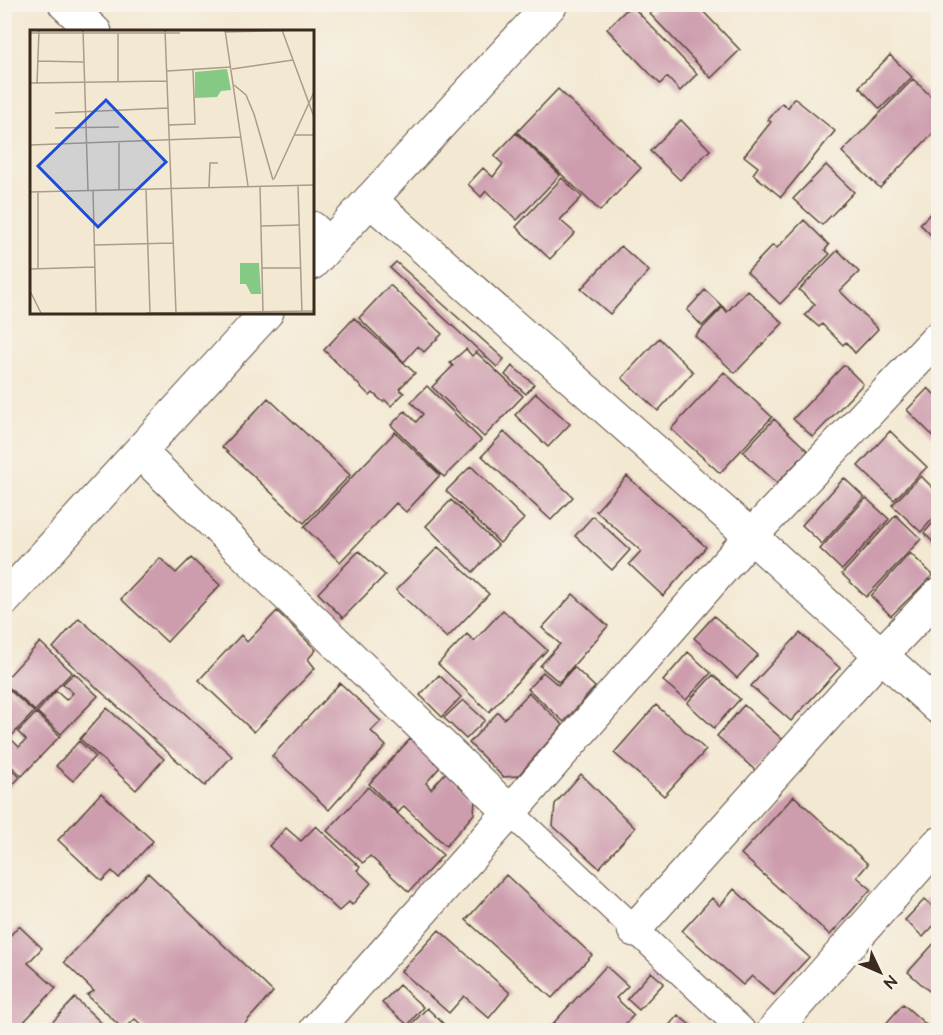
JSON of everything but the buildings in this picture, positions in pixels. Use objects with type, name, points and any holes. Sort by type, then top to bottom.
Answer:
[{"type":"street","points":[[65,4],[93,30]]},
{"type":"street","points":[[318,245],[370,200],[551,4]]},
{"type":"street","points":[[370,200],[751,536],[939,707]]},
{"type":"street","points":[[4,600],[265,314]]},
{"type":"street","points":[[316,1030],[751,536],[939,338]]},
{"type":"street","points":[[140,452],[510,812]]},
{"type":"street","points":[[634,930],[881,655],[939,595]]},
{"type":"street","points":[[774,1030],[939,844]]},
{"type":"lane","points":[[510,812],[742,1030]]}]
